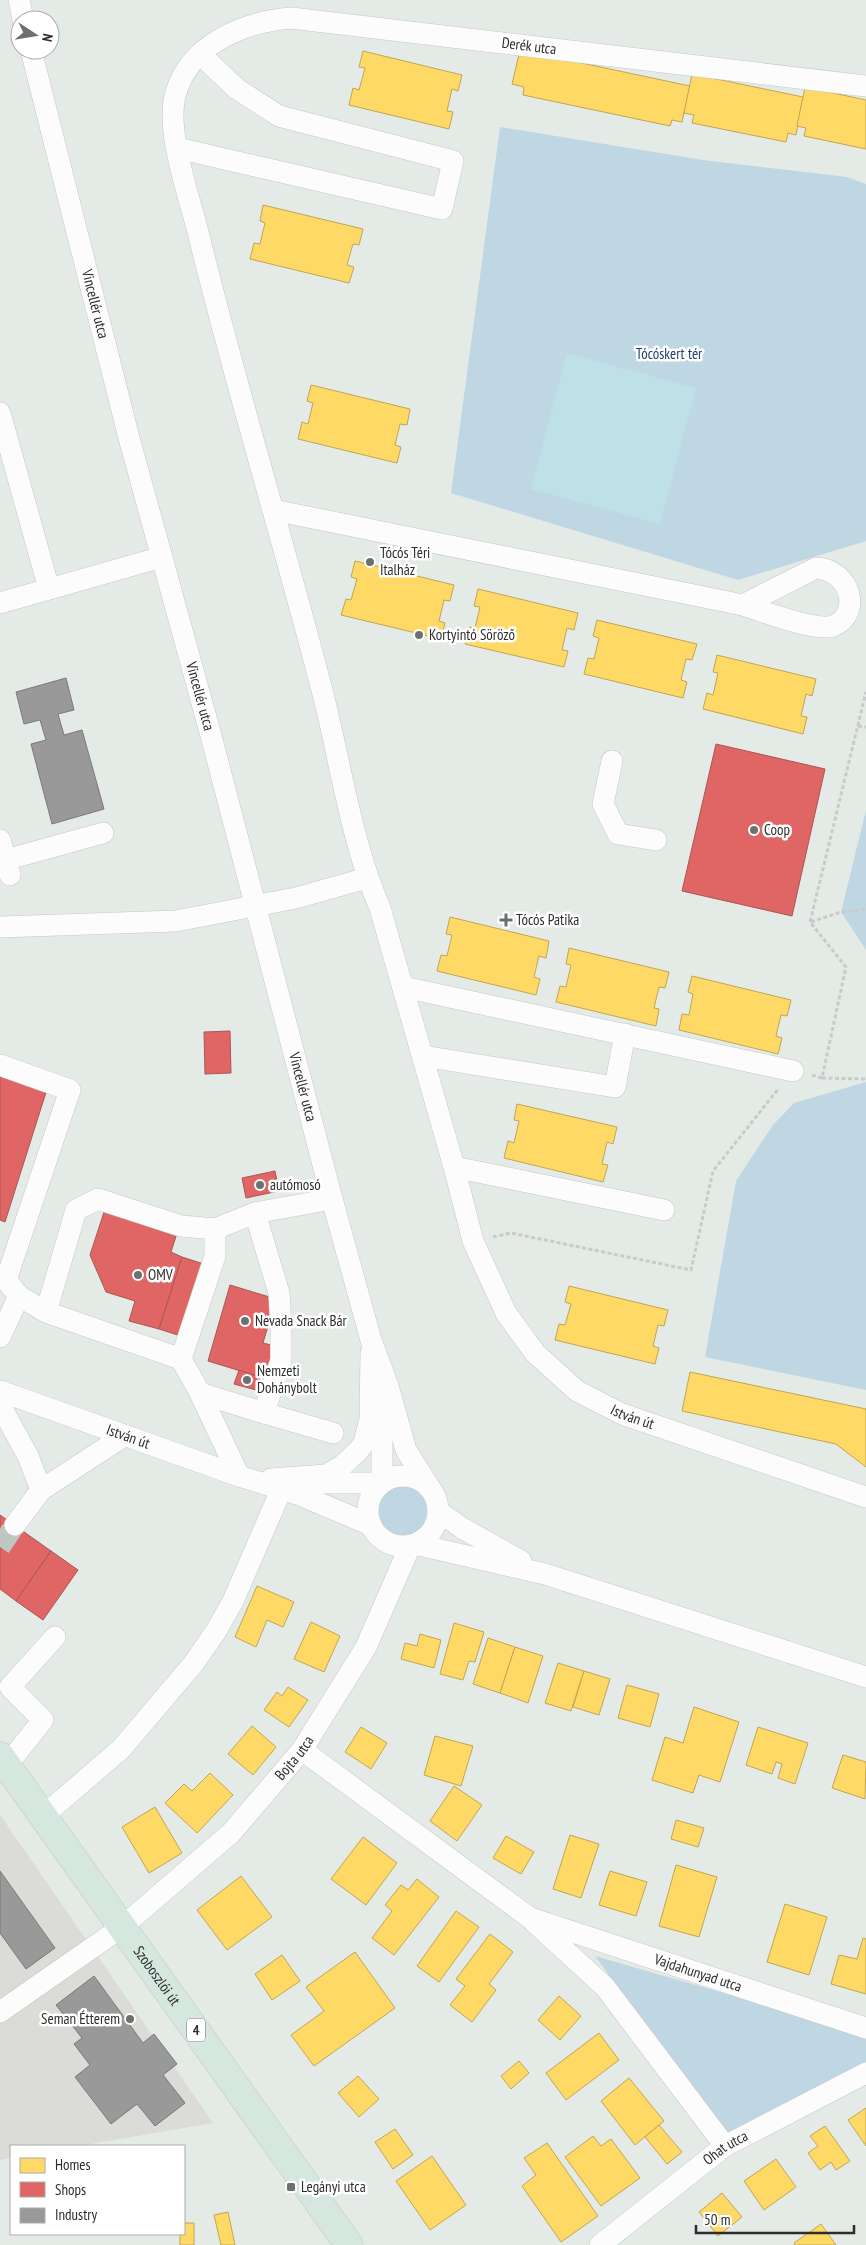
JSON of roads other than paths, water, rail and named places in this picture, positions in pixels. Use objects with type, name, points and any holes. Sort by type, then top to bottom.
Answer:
[{"type":"main road","name":"Szoboszlói út","points":[[3,1761],[349,2245]]},
{"type":"street","name":"Derék utca","points":[[200,54],[239,28],[265,20],[291,18],[866,86]]},
{"type":"street","points":[[177,148],[442,209],[453,161],[279,116],[237,89],[200,54],[186,73],[175,96],[173,122],[177,148],[209,279],[324,698],[367,878],[380,908],[454,1167],[664,1210]]},
{"type":"street","name":"Vincellér utca","points":[[33,60],[112,377],[162,557],[371,1340],[388,1386],[406,1450],[430,1488]]},
{"type":"street","points":[[0,413],[49,590]]},
{"type":"street","points":[[273,510],[743,605]]},
{"type":"street","points":[[0,603],[162,557]]},
{"type":"street","points":[[612,761],[603,804],[618,834],[656,840]]},
{"type":"street","points":[[5,858],[103,833]]},
{"type":"street","points":[[0,927],[176,922],[256,907],[367,878]]},
{"type":"street","points":[[403,987],[792,1071]]},
{"type":"street","points":[[423,1056],[615,1088],[626,1034]]},
{"type":"street","points":[[0,1065],[70,1090],[8,1285],[0,1337]]},
{"type":"street","name":"István út","points":[[454,1167],[473,1241],[506,1313],[535,1353],[577,1391],[622,1414],[866,1497]]},
{"type":"street","points":[[46,1312],[76,1210],[98,1199],[181,1226],[215,1228],[255,1213],[332,1199]]},
{"type":"street","points":[[255,1213],[279,1293],[281,1327],[281,1360],[264,1413]]},
{"type":"street","points":[[180,1359],[215,1256],[215,1228]]},
{"type":"street","points":[[8,1285],[46,1312],[180,1359],[248,1478],[326,1475],[343,1465],[358,1451],[364,1443],[370,1419],[371,1340]]},
{"type":"street","name":"Vincellér utca","points":[[371,1340],[382,1426],[382,1483]]},
{"type":"street","name":"István út","points":[[0,1391],[124,1436],[282,1488],[371,1525]]},
{"type":"street","points":[[200,1393],[333,1433]]},
{"type":"street","points":[[0,1406],[28,1456],[41,1490]]},
{"type":"street","points":[[15,1525],[41,1490],[124,1436]]},
{"type":"street","points":[[412,1545],[424,1539],[432,1532],[437,1522],[436,1499],[430,1488],[420,1480],[407,1476],[394,1477],[382,1483],[376,1489],[368,1506],[371,1525],[377,1535],[387,1542],[398,1546],[412,1545],[545,1574],[866,1677]]},
{"type":"street","name":"István út","points":[[248,1478],[321,1484],[382,1483]]},
{"type":"street","points":[[43,1816],[121,1750],[194,1663],[216,1631],[233,1601],[282,1488]]},
{"type":"street","points":[[438,1511],[462,1528],[545,1574]]},
{"type":"street","name":"Bojta utca","points":[[0,2012],[122,1927],[231,1833],[302,1750],[366,1648],[412,1545]]},
{"type":"street","points":[[3,1761],[43,1720],[10,1687],[55,1637]]},
{"type":"street","name":"Vajdahunyad utca","points":[[302,1750],[530,1918],[605,1987],[725,2146]]},
{"type":"street","name":"Vajdahunyad utca","points":[[530,1918],[866,2028]]},
{"type":"street","name":"Ohat utca","points":[[600,2245],[725,2146],[866,2073]]},
{"type":"tunnel","points":[[0,1547],[15,1525]]},
{"type":"place","name":"Tócós Téri Italház","points":[[370,562]]},
{"type":"place","name":"Kortyintó Söröző","points":[[419,635]]},
{"type":"place","name":"Coop","points":[[754,830]]},
{"type":"place","name":"Tócós Patika","points":[[506,920]]},
{"type":"place","name":"autómosó","points":[[260,1185]]},
{"type":"place","name":"OMV","points":[[138,1275]]},
{"type":"place","name":"Nevada Snack Bár","points":[[245,1321]]},
{"type":"place","name":"Nemzeti Dohánybolt","points":[[247,1380]]},
{"type":"place","name":"Seman Étterem","points":[[130,2019]]},
{"type":"place","name":"Legányi utca","points":[[291,2187]]},
{"type":"park label","name":"Tócóskert tér","points":[[669,354]]}]
